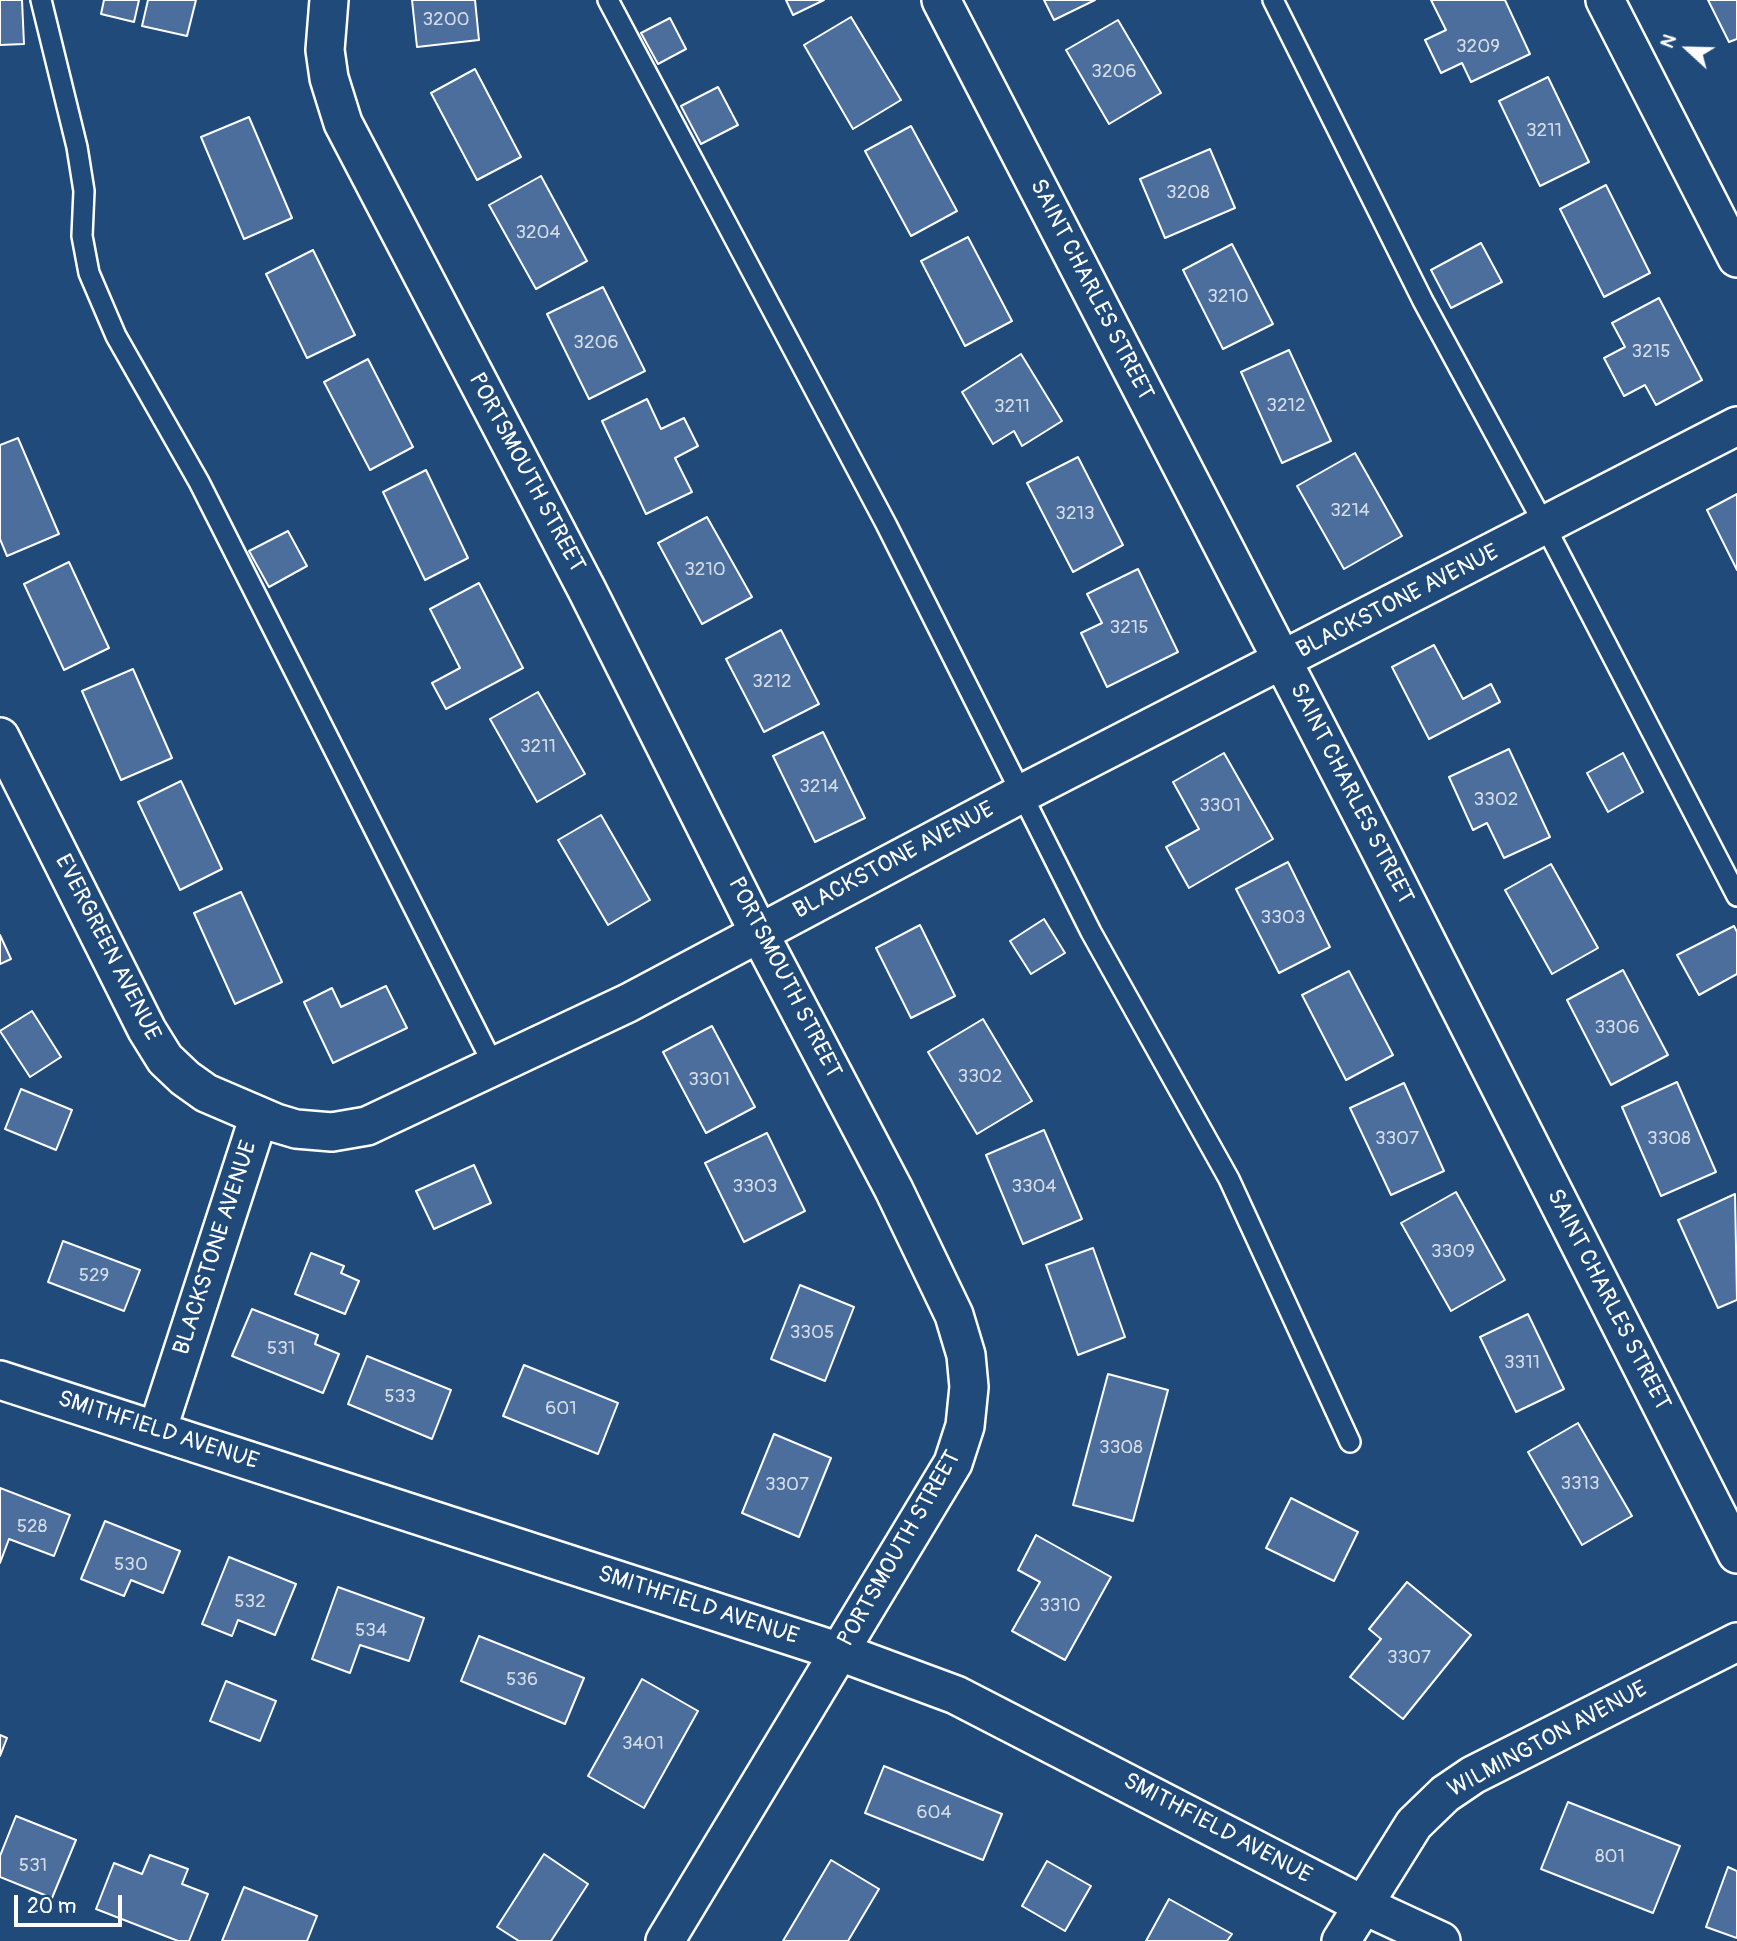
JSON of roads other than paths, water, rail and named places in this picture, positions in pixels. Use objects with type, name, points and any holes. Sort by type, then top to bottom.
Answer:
[{"type":"street","name":"PORTSMOUTH STREET","points":[[329,0],[325,50],[329,78],[343,123],[581,578],[759,933],[894,1190],[954,1315],[966,1355],[969,1387],[965,1426],[953,1463],[664,1941]]},
{"type":"street","name":"SAINT CHARLES STREET","points":[[941,0],[1283,661],[1737,1554]]},
{"type":"street","points":[[1605,0],[1737,258]]},
{"type":"street","name":"BLACKSTONE AVENUE","points":[[157,1432],[259,1116],[296,1129],[332,1132],[367,1126],[628,1003],[1021,794],[1737,426]]},
{"type":"street","name":"EVERGREEN AVENUE","points":[[0,737],[147,1030],[165,1059],[206,1093],[259,1116]]},
{"type":"street","name":"SMITHFIELD AVENUE","points":[[0,1380],[841,1652],[956,1695],[1363,1905],[1441,1941]]},
{"type":"street","name":"WILMINGTON AVENUE","points":[[1340,1941],[1414,1824],[1445,1794],[1473,1775],[1737,1642]]},
{"type":"lane","points":[[41,0],[77,147],[84,191],[82,236],[89,273],[116,336],[199,482],[494,1066]]},
{"type":"lane","points":[[608,0],[855,465],[1091,932],[1229,1179],[1350,1442]]},
{"type":"lane","points":[[1273,0],[1423,301],[1545,526],[1737,896]]}]
